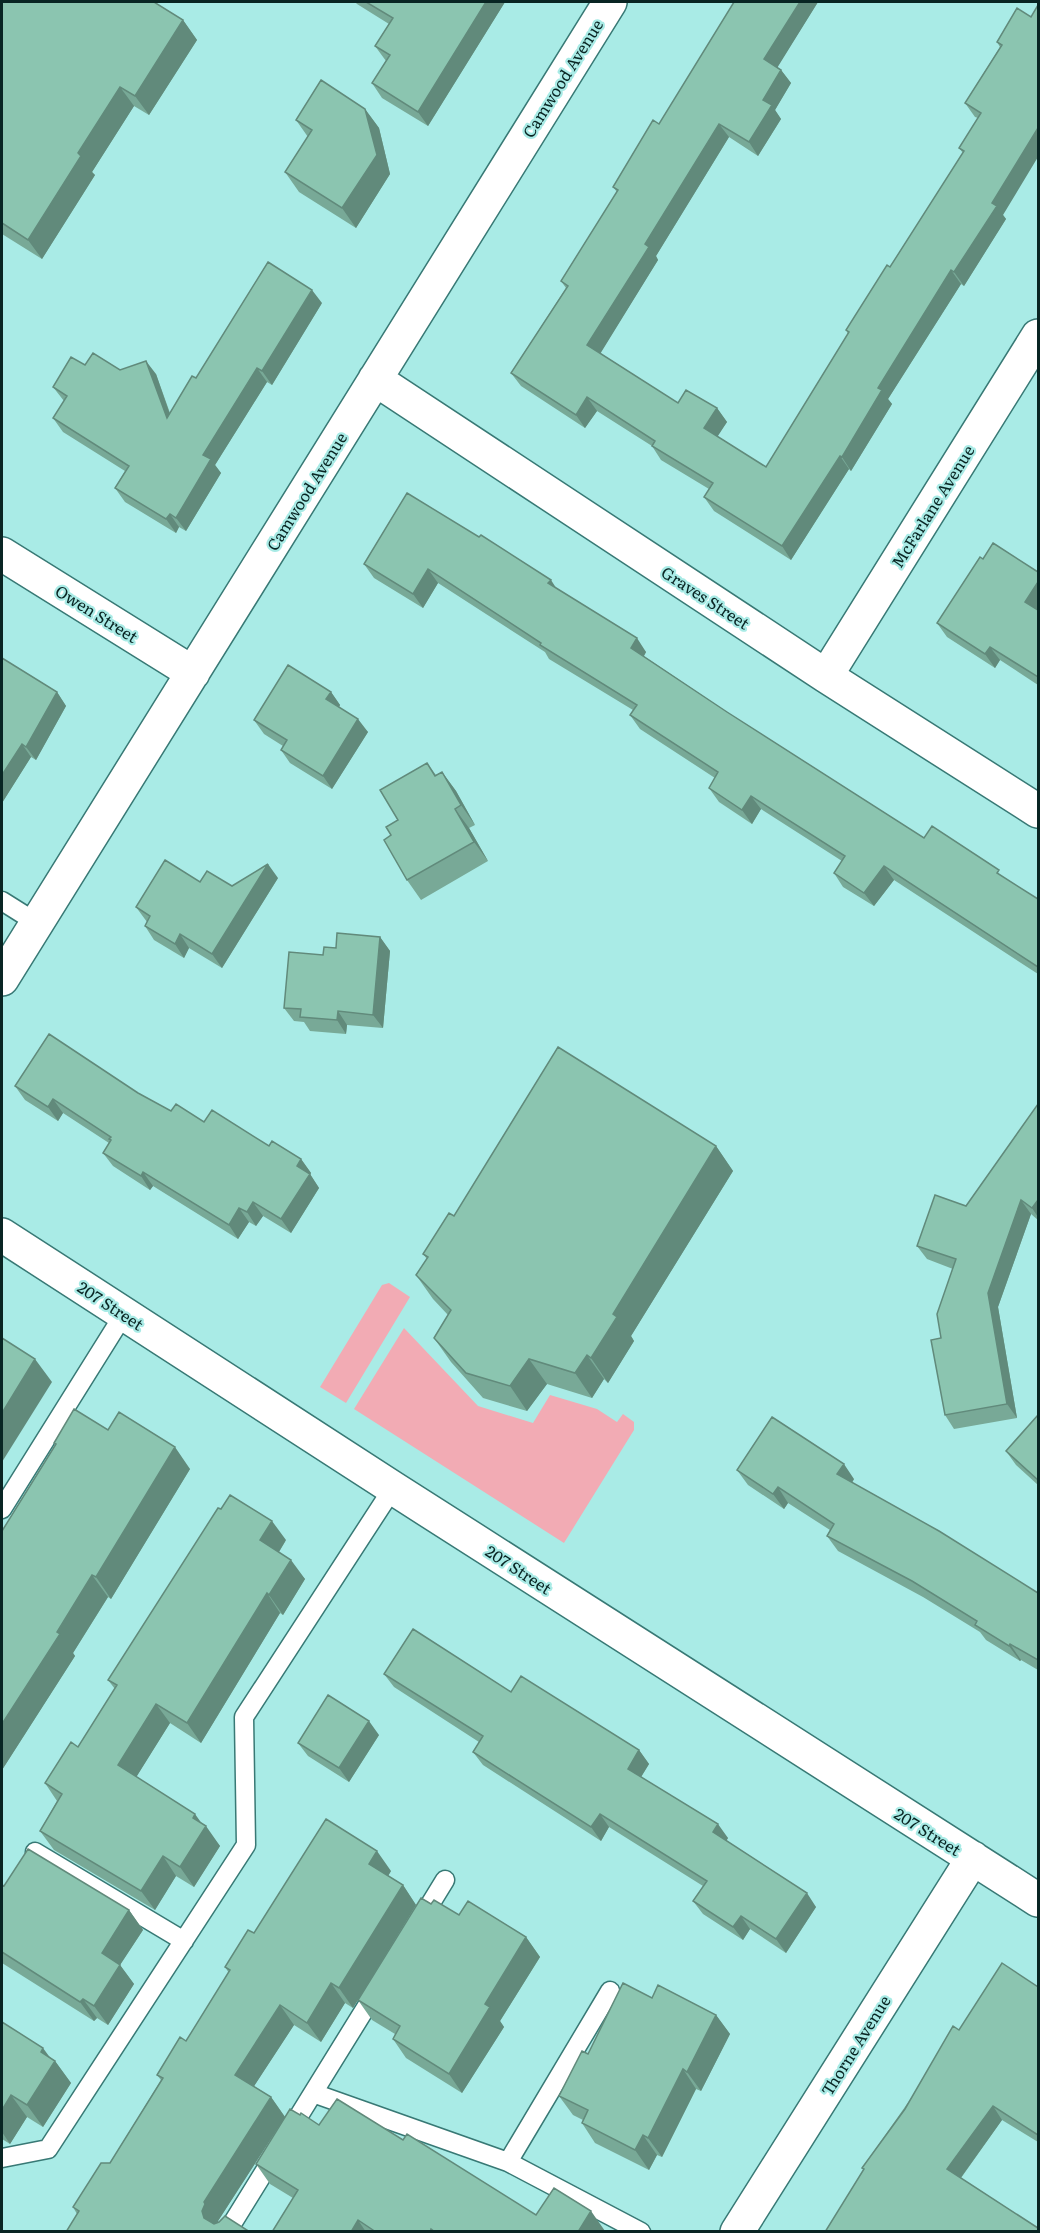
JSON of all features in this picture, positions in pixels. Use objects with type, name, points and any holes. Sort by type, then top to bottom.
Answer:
[{"type":"street","name":"Camwood Avenue","points":[[2,979],[610,2]]},
{"type":"street","name":"McFarlane Avenue","points":[[826,676],[1038,336]]},
{"type":"street","name":"Graves Street","points":[[375,379],[826,676],[1038,811]]},
{"type":"street","name":"Owen Street","points":[[2,554],[193,672]]},
{"type":"street","name":"207 Street","points":[[2,1235],[1038,1900]]},
{"type":"street","name":"Thorne Avenue","points":[[737,2232],[973,1858]]},
{"type":"lane","points":[[2,901],[37,923]]},
{"type":"lane","points":[[2,1509],[124,1314]]},
{"type":"lane","points":[[2,2158],[48,2149],[246,1845],[244,1717],[393,1488]]},
{"type":"lane","points":[[35,1852],[184,1941]]},
{"type":"lane","points":[[407,1941],[445,1880]]},
{"type":"lane","points":[[227,2232],[389,1971]]},
{"type":"lane","points":[[508,2162],[610,1991]]},
{"type":"lane","points":[[313,2093],[508,2162],[641,2232]]},
{"type":"shaded area","points":[[389,1283],[410,1297],[346,1403],[320,1387],[382,1285]]},
{"type":"shaded area","points":[[404,1328],[478,1406],[533,1423],[550,1395],[597,1409],[617,1422],[623,1414],[634,1422],[634,1430],[564,1543],[354,1409]]},
{"type":"building","points":[[2,2],[154,2],[183,20],[135,96],[120,87],[78,153],[81,156],[28,240],[2,223]]},
{"type":"building","points":[[366,2],[486,2],[418,112],[372,83],[390,55],[375,46],[393,18]]},
{"type":"building","points":[[734,2],[800,2],[764,59],[781,70],[763,100],[772,105],[749,142],[719,124],[645,244],[649,247],[587,345],[678,403],[686,390],[717,408],[704,428],[766,467],[849,332],[846,330],[887,265],[890,267],[964,151],[959,148],[981,113],[965,103],[1002,45],[997,42],[1017,8],[1031,17],[1038,5],[1038,128],[992,203],[997,206],[954,272],[951,270],[878,388],[882,390],[842,457],[840,456],[782,546],[704,497],[713,483],[652,446],[655,441],[587,397],[576,415],[511,373],[568,286],[561,281],[618,190],[613,187],[653,120],[659,124]]},
{"type":"building","points":[[321,80],[365,109],[377,155],[342,208],[285,172],[312,130],[296,120]]},
{"type":"building","points":[[268,262],[312,290],[262,371],[257,368],[203,455],[211,459],[176,518],[170,514],[166,519],[115,488],[129,466],[53,418],[67,396],[53,387],[71,357],[85,365],[93,353],[120,370],[146,361],[167,418],[192,376],[196,378]]},
{"type":"building","points":[[407,493],[479,537],[481,535],[551,580],[548,583],[637,638],[631,648],[727,712],[924,838],[932,826],[999,870],[997,873],[1038,899],[1038,967],[884,866],[864,893],[834,873],[845,856],[751,796],[742,810],[709,788],[718,772],[630,715],[637,705],[540,645],[541,643],[428,569],[413,594],[364,564]]},
{"type":"building","points":[[993,543],[1038,572],[1038,582],[1025,602],[1038,610],[1038,677],[990,647],[985,654],[937,623],[980,557],[983,559]]},
{"type":"building","points":[[2,658],[57,692],[26,747],[22,744],[2,775]]},
{"type":"building","points":[[288,665],[331,692],[326,699],[358,719],[323,776],[281,750],[287,740],[254,720]]},
{"type":"building","points":[[427,763],[435,776],[442,772],[461,805],[455,809],[474,842],[407,880],[384,840],[391,835],[386,827],[398,820],[380,790]]},
{"type":"building","points":[[165,860],[200,882],[207,871],[232,886],[268,864],[212,954],[180,934],[175,944],[145,926],[150,916],[136,907]]},
{"type":"building","points":[[337,933],[380,937],[373,1015],[338,1011],[337,1020],[300,1017],[301,1009],[284,1008],[289,952],[323,955],[324,947],[336,948]]},
{"type":"building","points":[[49,1034],[138,1093],[171,1111],[176,1104],[204,1122],[212,1110],[269,1146],[272,1141],[301,1159],[297,1166],[310,1174],[281,1219],[253,1202],[247,1212],[239,1208],[229,1225],[143,1172],[141,1176],[103,1153],[111,1137],[53,1099],[48,1107],[15,1086]]},
{"type":"building","points":[[558,1047],[716,1146],[613,1314],[617,1317],[591,1358],[587,1355],[575,1373],[529,1359],[510,1386],[466,1373],[434,1338],[451,1310],[416,1275],[428,1257],[423,1254],[449,1213],[454,1216]]},
{"type":"building","points":[[1038,1104],[1038,1200],[1032,1208],[1021,1200],[988,1293],[1007,1404],[945,1415],[931,1340],[941,1338],[937,1314],[956,1259],[917,1246],[935,1195],[966,1206]]},
{"type":"building","points":[[2,1338],[35,1359],[2,1413]]},
{"type":"building","points":[[74,1409],[108,1430],[119,1412],[175,1447],[96,1577],[92,1575],[57,1632],[60,1634],[2,1724],[2,1531],[56,1444],[54,1443]]},
{"type":"building","points":[[1038,1415],[1038,1480],[1006,1451]]},
{"type":"building","points":[[772,1417],[844,1464],[837,1474],[939,1531],[1038,1593],[1038,1660],[1010,1644],[1009,1646],[975,1625],[977,1621],[912,1581],[827,1536],[834,1524],[778,1487],[773,1494],[737,1470]]},
{"type":"building","points":[[230,1495],[272,1521],[260,1540],[291,1560],[269,1595],[267,1593],[187,1723],[156,1704],[118,1765],[195,1814],[193,1818],[206,1826],[180,1867],[163,1856],[141,1891],[40,1831],[62,1794],[45,1783],[71,1742],[78,1747],[117,1685],[108,1680],[218,1508],[221,1509]]},
{"type":"building","points":[[413,1629],[511,1692],[521,1676],[639,1750],[628,1769],[718,1824],[713,1832],[807,1893],[776,1939],[741,1916],[733,1927],[693,1901],[707,1881],[600,1814],[591,1827],[473,1752],[483,1736],[384,1674]]},
{"type":"building","points":[[328,1695],[369,1721],[339,1768],[298,1743]]},
{"type":"building","points":[[326,1819],[377,1851],[369,1864],[403,1885],[339,1988],[331,1983],[307,2023],[280,2005],[235,2075],[271,2097],[204,2202],[202,2211],[204,2218],[214,2224],[225,2216],[250,2232],[66,2232],[79,2211],[73,2207],[101,2163],[110,2163],[163,2078],[157,2075],[180,2037],[186,2041],[230,1970],[225,1967],[248,1930],[254,1933]]},
{"type":"building","points":[[28,1849],[129,1910],[102,1953],[120,1965],[94,2006],[83,1999],[80,2002],[2,1952],[2,1885],[4,1886]]},
{"type":"building","points":[[421,1898],[431,1904],[434,1900],[459,1915],[468,1901],[526,1937],[485,2004],[490,2007],[449,2074],[393,2039],[400,2026],[358,2000]]},
{"type":"building","points":[[1002,1963],[1038,1987],[1038,2135],[993,2106],[947,2169],[1038,2228],[1038,2232],[825,2232],[864,2169],[862,2168],[905,2109],[953,2026],[959,2030]]},
{"type":"building","points":[[623,1983],[652,1998],[658,1985],[716,2015],[687,2072],[683,2069],[648,2138],[643,2135],[635,2150],[582,2123],[588,2110],[559,2096],[582,2051],[588,2054]]},
{"type":"building","points":[[2,2022],[43,2048],[41,2052],[55,2061],[27,2105],[11,2095],[2,2110]]},
{"type":"building","points":[[337,2099],[403,2140],[407,2134],[536,2215],[554,2188],[591,2211],[578,2232],[435,2232],[431,2229],[430,2232],[376,2232],[358,2220],[351,2232],[272,2232],[298,2190],[256,2164],[290,2109],[300,2115],[301,2113],[319,2125]]}]
